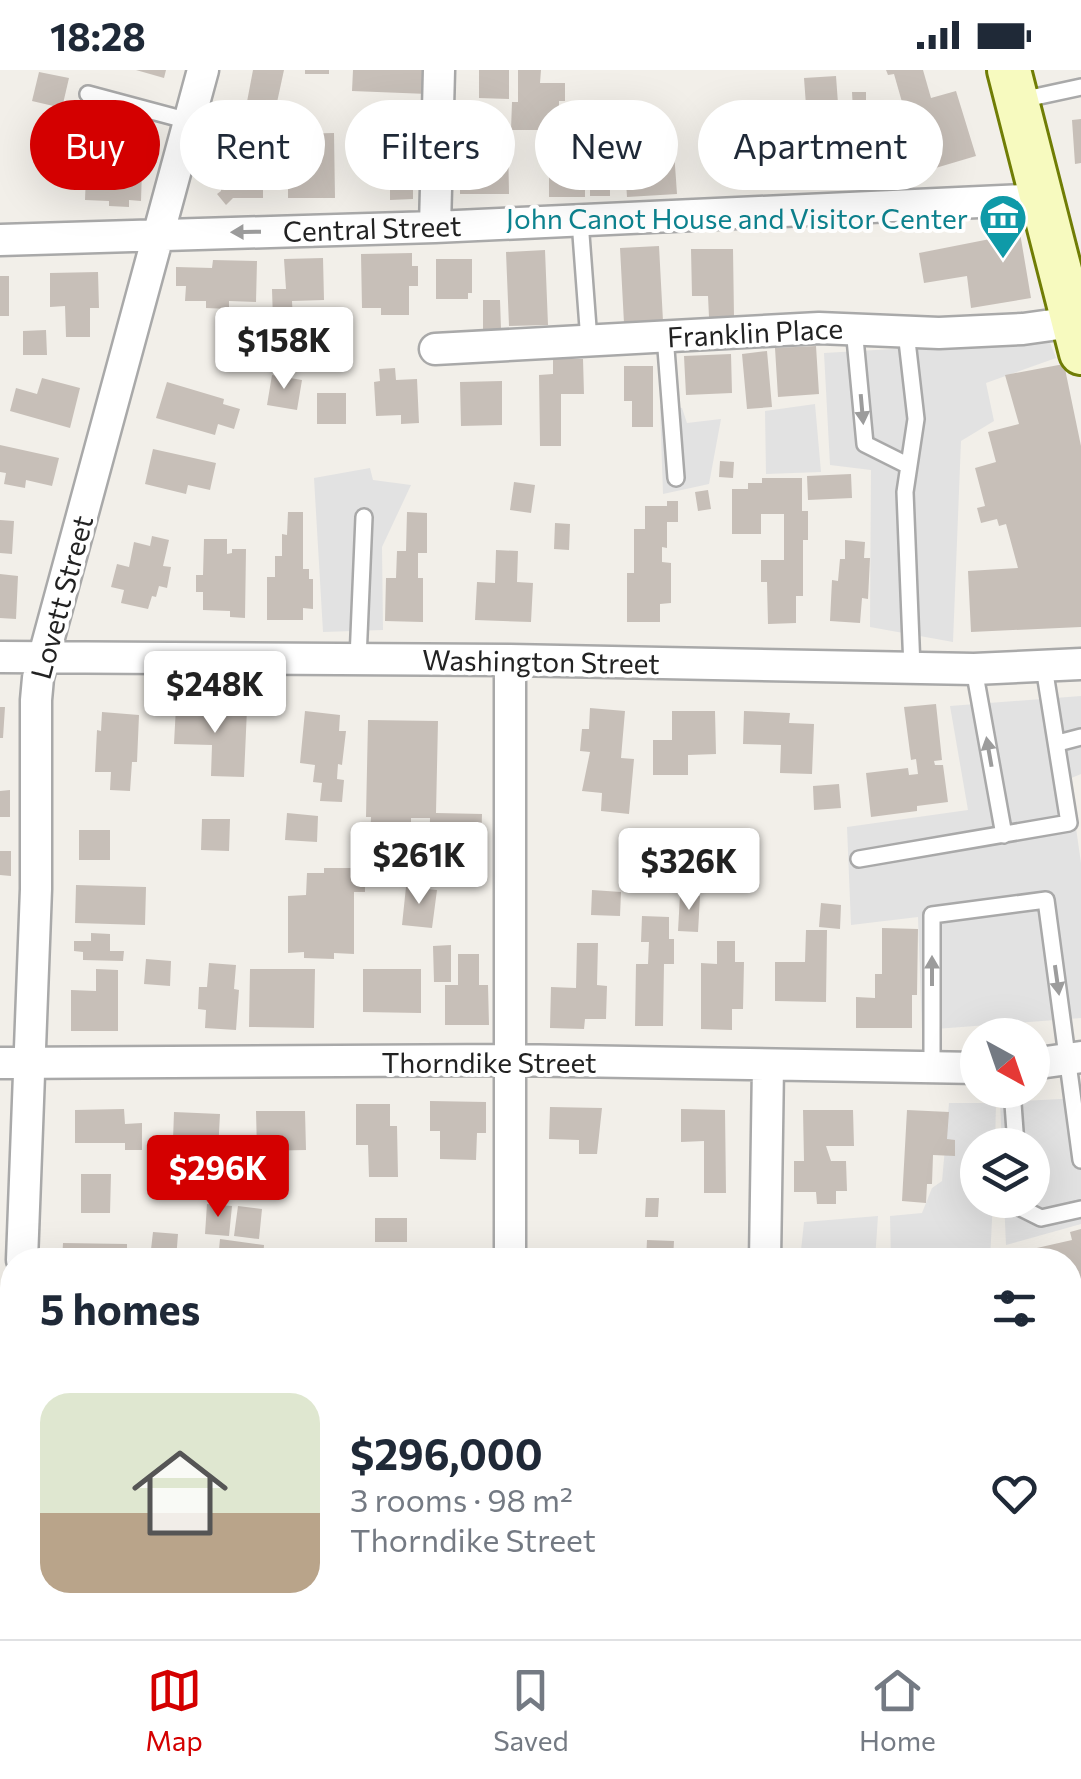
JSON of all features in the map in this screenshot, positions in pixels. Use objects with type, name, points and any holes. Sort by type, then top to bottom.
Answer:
[{"type":"main road","points":[[1024,88],[1043,199],[1077,337]]},
{"type":"street","name":"Lovett Street","points":[[194,100],[202,70]]},
{"type":"street","points":[[434,227],[439,70]]},
{"type":"street","name":"Lovett Street","points":[[23,1248],[37,853],[36,700],[43,657],[180,156]]},
{"type":"street","name":"Central Street","points":[[0,240],[434,227],[1043,199]]},
{"type":"street","name":"Franklin Place","points":[[435,349],[854,328],[906,332],[1023,328],[1077,337]]},
{"type":"street","name":"Washington Street","points":[[0,657],[510,660],[974,669],[1081,664]]},
{"type":"street","points":[[510,660],[510,1248]]},
{"type":"street","name":"Thorndike Street","points":[[0,1063],[509,1060],[960,1068]]},
{"type":"street","points":[[766,1248],[768,1066]]},
{"type":"lane","points":[[1024,88],[1081,86]]},
{"type":"lane","points":[[88,94],[180,119]]},
{"type":"lane","points":[[580,221],[589,341]]},
{"type":"lane","points":[[854,328],[865,444],[907,465]]},
{"type":"lane","points":[[906,332],[916,419],[907,465],[912,668]]},
{"type":"lane","points":[[665,336],[676,478]]},
{"type":"lane","points":[[358,659],[364,517]]},
{"type":"lane","points":[[859,858],[1070,824],[1044,666]]},
{"type":"lane","points":[[974,669],[1004,834]]},
{"type":"lane","points":[[1058,743],[1081,738]]},
{"type":"lane","points":[[932,1069],[932,915],[1046,900],[1074,1058],[1081,1160]]},
{"type":"lane","points":[[1050,1216],[1081,1209]]},
{"type":"shaded area","points":[[1049,340],[1056,358],[986,383],[994,421],[961,441],[953,642],[870,627],[871,470],[830,465],[824,353]]},
{"type":"shaded area","points":[[815,404],[821,472],[766,474],[765,411]]},
{"type":"shaded area","points":[[660,406],[682,408],[687,423],[721,419],[709,484],[663,494]]},
{"type":"shaded area","points":[[370,468],[373,480],[411,485],[382,547],[383,630],[323,632],[314,478]]},
{"type":"shaded area","points":[[1081,696],[1081,774],[1069,779],[1081,863],[1081,1018],[960,1018],[960,1027],[922,1030],[918,917],[851,925],[847,827],[968,810],[950,706]]},
{"type":"shaded area","points":[[1081,1098],[1081,1224],[1006,1245],[1005,1218],[1050,1218],[1050,1128],[1001,1128],[1000,1108],[1050,1108],[1050,1100]]},
{"type":"shaded area","points":[[949,1103],[960,1103],[960,1108],[996,1108],[995,1128],[960,1128],[960,1218],[992,1218],[991,1248],[891,1248],[890,1216],[922,1213],[932,1188],[942,1181]]},
{"type":"shaded area","points":[[878,1216],[876,1248],[801,1248],[804,1222]]},
{"type":"building","points":[[136,70],[166,70],[164,78]]},
{"type":"building","points":[[253,70],[284,70],[278,100],[247,100]]},
{"type":"building","points":[[305,70],[329,70],[329,74],[305,74]]},
{"type":"building","points":[[353,70],[429,70],[428,94],[352,91]]},
{"type":"building","points":[[479,70],[509,70],[509,99],[479,98]]},
{"type":"building","points":[[518,70],[541,70],[540,83],[565,83],[565,100],[535,100],[535,130],[515,130]]},
{"type":"building","points":[[886,70],[923,70],[931,98],[956,91],[976,156],[943,166],[943,100],[901,100],[894,74],[888,75]]},
{"type":"building","points":[[39,72],[69,78],[64,100],[32,100]]},
{"type":"building","points":[[836,76],[838,100],[806,100],[804,78]]},
{"type":"building","points":[[852,92],[866,92],[866,100],[852,100]]},
{"type":"building","points":[[1081,119],[1081,163],[1075,164],[1072,120]]},
{"type":"building","points":[[325,133],[334,133],[335,198],[288,198],[288,190],[325,190]]},
{"type":"building","points":[[85,190],[141,190],[141,201],[129,200],[129,207],[85,200]]},
{"type":"building","points":[[263,190],[263,198],[233,198],[226,205],[217,194]]},
{"type":"building","points":[[390,190],[413,190],[413,199],[390,200]]},
{"type":"building","points":[[460,190],[509,190],[509,194],[460,194]]},
{"type":"building","points":[[549,190],[585,190],[585,197],[549,197]]},
{"type":"building","points":[[590,190],[610,190],[610,196],[590,196]]},
{"type":"building","points":[[627,190],[677,190],[677,194],[627,197]]},
{"type":"building","points":[[1020,233],[1031,298],[971,308],[967,276],[924,283],[919,253]]},
{"type":"building","points":[[659,246],[663,321],[624,323],[620,248]]},
{"type":"building","points":[[691,249],[733,249],[734,317],[709,317],[708,296],[692,296]]},
{"type":"building","points":[[545,250],[548,325],[509,326],[506,252]]},
{"type":"building","points":[[412,253],[412,266],[418,266],[418,286],[409,286],[409,315],[381,315],[381,308],[362,308],[361,254]]},
{"type":"building","points":[[323,258],[324,300],[292,301],[293,321],[273,321],[272,289],[286,289],[284,259]]},
{"type":"building","points":[[436,259],[472,259],[472,293],[468,293],[468,299],[436,299]]},
{"type":"building","points":[[213,260],[257,261],[256,302],[229,301],[229,309],[206,308],[206,301],[185,301],[186,286],[176,286],[176,267],[212,268]]},
{"type":"building","points":[[98,272],[99,308],[90,308],[90,337],[66,337],[65,306],[50,307],[50,273]]},
{"type":"building","points":[[0,276],[9,276],[9,316],[0,316]]},
{"type":"building","points":[[483,300],[500,300],[501,329],[483,329]]},
{"type":"building","points":[[46,330],[47,355],[23,355],[23,331]]},
{"type":"building","points":[[244,331],[262,332],[261,355],[244,354]]},
{"type":"building","points":[[816,346],[819,394],[778,397],[775,348]]},
{"type":"building","points":[[767,351],[772,407],[747,409],[742,354]]},
{"type":"building","points":[[731,354],[732,393],[686,395],[684,356]]},
{"type":"building","points":[[553,359],[583,359],[584,394],[561,394],[561,446],[540,446],[539,375],[553,374]]},
{"type":"building","points":[[1064,364],[1081,446],[1081,627],[971,632],[968,571],[1018,568],[1006,524],[999,526],[997,519],[981,523],[977,508],[985,506],[975,468],[996,462],[988,432],[1019,424],[1005,375]]},
{"type":"building","points":[[624,366],[653,366],[653,427],[632,427],[632,401],[624,401]]},
{"type":"building","points":[[395,368],[396,380],[417,379],[419,423],[401,424],[401,415],[376,416],[374,382],[380,381],[379,369]]},
{"type":"building","points":[[272,375],[302,380],[297,410],[267,405]]},
{"type":"building","points":[[42,378],[80,388],[70,428],[10,411],[16,388],[37,394]]},
{"type":"building","points":[[502,381],[502,425],[461,426],[460,382]]},
{"type":"building","points":[[167,382],[224,399],[223,404],[240,409],[234,429],[218,424],[215,435],[156,418]]},
{"type":"building","points":[[317,393],[346,393],[346,424],[317,424]]},
{"type":"building","points":[[0,445],[59,458],[52,486],[26,480],[25,488],[4,484],[6,473],[0,472]]},
{"type":"building","points":[[153,449],[216,463],[210,490],[188,485],[186,494],[145,484]]},
{"type":"building","points":[[720,461],[734,462],[733,478],[719,477]]},
{"type":"building","points":[[851,474],[852,498],[808,500],[807,476]]},
{"type":"building","points":[[762,478],[802,478],[802,511],[808,511],[808,540],[803,540],[803,596],[796,596],[796,623],[768,624],[767,582],[761,582],[761,560],[784,560],[784,514],[761,514],[761,534],[732,534],[732,489],[748,489],[748,483],[762,483]]},
{"type":"building","points":[[514,482],[535,485],[531,513],[510,510]]},
{"type":"building","points":[[708,490],[711,509],[698,511],[695,492]]},
{"type":"building","points":[[667,501],[678,501],[678,522],[667,522],[667,548],[662,547],[662,562],[671,563],[671,603],[660,604],[660,622],[627,622],[627,573],[634,573],[634,529],[645,529],[645,506],[667,506]]},
{"type":"building","points":[[288,512],[303,512],[303,569],[309,569],[309,579],[313,579],[313,609],[303,608],[303,620],[267,620],[267,577],[275,577],[275,556],[282,556]]},
{"type":"building","points":[[407,512],[427,513],[427,553],[418,553],[418,578],[423,578],[423,622],[385,621],[386,578],[396,578],[397,551],[406,551]]},
{"type":"building","points":[[0,520],[14,521],[12,554],[0,553]]},
{"type":"building","points":[[555,523],[570,524],[569,550],[554,549]]},
{"type":"building","points":[[152,536],[169,540],[163,566],[171,567],[167,588],[159,586],[148,609],[121,603],[124,590],[111,587],[117,564],[129,567],[134,542],[150,546]]},
{"type":"building","points":[[204,539],[227,539],[227,554],[232,549],[246,549],[245,618],[230,617],[230,611],[203,610],[203,592],[196,592],[196,575],[203,575]]},
{"type":"building","points":[[845,540],[865,542],[864,558],[870,558],[868,599],[862,598],[860,623],[830,621],[832,580],[838,581],[840,559],[845,559]]},
{"type":"building","points":[[496,550],[518,551],[517,582],[533,583],[531,622],[475,620],[477,582],[495,583]]},
{"type":"building","points":[[0,574],[18,576],[16,619],[0,618]]},
{"type":"building","points":[[936,704],[942,760],[934,761],[935,765],[943,765],[948,802],[871,817],[866,773],[908,768],[909,775],[918,774],[916,759],[911,760],[904,707]]},
{"type":"building","points":[[176,706],[247,709],[244,777],[211,776],[212,745],[174,744]]},
{"type":"building","points":[[0,707],[5,707],[3,738],[0,738]]},
{"type":"building","points":[[590,708],[625,711],[621,758],[634,759],[629,814],[601,811],[602,793],[582,791],[590,752],[580,751],[582,729],[589,729]]},
{"type":"building","points":[[305,711],[340,715],[339,731],[346,731],[337,779],[344,780],[342,802],[320,801],[322,783],[313,782],[315,765],[300,763]]},
{"type":"building","points":[[672,711],[715,711],[716,754],[688,755],[688,775],[653,775],[653,740],[672,740]]},
{"type":"building","points":[[744,711],[790,713],[789,723],[814,724],[812,774],[780,773],[781,745],[743,744]]},
{"type":"building","points":[[102,712],[139,715],[137,762],[132,762],[130,791],[110,790],[111,772],[95,772]]},
{"type":"building","points":[[368,720],[438,721],[436,813],[482,814],[480,883],[429,882],[430,818],[411,818],[411,839],[370,839],[371,817],[366,817]]},
{"type":"building","points":[[839,784],[841,808],[814,810],[813,786]]},
{"type":"building","points":[[10,790],[10,817],[0,817],[0,791]]},
{"type":"building","points":[[287,813],[318,816],[317,842],[285,840]]},
{"type":"building","points":[[202,819],[230,819],[229,851],[201,850]]},
{"type":"building","points":[[79,830],[110,830],[110,860],[79,860]]},
{"type":"building","points":[[0,851],[11,851],[11,876],[0,875]]},
{"type":"building","points":[[677,861],[702,863],[702,875],[676,874]]},
{"type":"building","points":[[619,864],[635,864],[636,888],[620,888]]},
{"type":"building","points":[[324,868],[365,868],[365,892],[354,892],[354,954],[334,953],[334,959],[304,958],[304,952],[288,953],[288,896],[306,895],[307,873],[324,873]]},
{"type":"building","points":[[76,885],[146,887],[145,925],[75,923]]},
{"type":"building","points":[[406,887],[437,890],[432,928],[402,925]]},
{"type":"building","points":[[592,890],[621,892],[620,916],[591,915]]},
{"type":"building","points":[[680,895],[700,896],[698,932],[678,931]]},
{"type":"building","points":[[821,903],[841,905],[840,929],[819,927]]},
{"type":"building","points":[[642,916],[669,917],[669,939],[674,939],[674,964],[664,964],[663,1026],[635,1026],[636,964],[648,964],[649,942],[641,942]]},
{"type":"building","points":[[882,928],[918,929],[912,1028],[856,1028],[856,997],[875,998],[875,974],[882,974]]},
{"type":"building","points":[[806,930],[827,930],[826,1002],[775,1001],[775,962],[805,962]]},
{"type":"building","points":[[91,933],[110,934],[110,951],[124,951],[123,961],[83,960],[83,952],[74,951],[74,941],[91,941]]},
{"type":"building","points":[[717,941],[735,941],[735,962],[744,962],[743,1009],[732,1009],[732,1030],[701,1029],[701,963],[717,964]]},
{"type":"building","points":[[577,943],[598,943],[597,985],[607,986],[606,1019],[585,1019],[584,1029],[550,1028],[551,987],[576,988]]},
{"type":"building","points":[[451,945],[451,982],[434,982],[433,946]]},
{"type":"building","points":[[458,954],[479,954],[479,985],[488,985],[489,1025],[445,1025],[445,985],[458,985]]},
{"type":"building","points":[[146,959],[171,961],[170,986],[144,984]]},
{"type":"building","points":[[209,963],[236,965],[236,1030],[205,1028],[206,1010],[198,1009],[199,987],[207,987]]},
{"type":"building","points":[[96,969],[118,970],[118,1031],[71,1031],[71,990],[96,991]]},
{"type":"building","points":[[250,969],[315,969],[314,1028],[249,1027]]},
{"type":"building","points":[[363,969],[421,969],[421,1013],[363,1012]]},
{"type":"building","points":[[430,1101],[486,1102],[486,1133],[477,1133],[476,1160],[440,1159],[440,1131],[430,1131]]},
{"type":"building","points":[[356,1104],[390,1104],[390,1126],[397,1126],[398,1177],[369,1177],[368,1145],[356,1145]]},
{"type":"building","points":[[550,1107],[602,1108],[597,1154],[579,1154],[579,1140],[549,1139]]},
{"type":"building","points":[[124,1109],[125,1124],[142,1123],[142,1150],[125,1150],[125,1143],[75,1143],[75,1110]]},
{"type":"building","points":[[681,1109],[725,1110],[726,1193],[704,1193],[704,1141],[681,1142]]},
{"type":"building","points":[[803,1110],[853,1110],[854,1146],[826,1146],[831,1161],[846,1161],[847,1191],[836,1191],[836,1204],[817,1204],[816,1192],[794,1192],[794,1161],[804,1161]]},
{"type":"building","points":[[907,1110],[949,1112],[947,1139],[955,1140],[955,1156],[933,1155],[932,1184],[927,1184],[926,1203],[902,1201]]},
{"type":"building","points":[[256,1111],[305,1111],[306,1150],[257,1151]]},
{"type":"building","points":[[174,1112],[220,1114],[217,1170],[173,1168],[174,1153],[167,1153],[167,1139],[173,1140]]},
{"type":"building","points":[[81,1174],[111,1174],[110,1213],[81,1213]]},
{"type":"building","points":[[646,1198],[659,1198],[658,1217],[645,1217]]},
{"type":"building","points":[[207,1204],[232,1206],[229,1236],[205,1234]]},
{"type":"building","points":[[238,1206],[262,1209],[259,1239],[234,1236]]},
{"type":"building","points":[[375,1218],[407,1218],[407,1242],[375,1242]]},
{"type":"building","points":[[1081,1229],[1081,1248],[1037,1248],[1072,1240],[1070,1232]]},
{"type":"building","points":[[153,1232],[178,1234],[177,1248],[151,1248]]},
{"type":"building","points":[[220,1239],[264,1245],[264,1248],[219,1248]]},
{"type":"building","points":[[647,1240],[674,1241],[674,1248],[647,1248]]},
{"type":"building","points":[[63,1243],[127,1244],[127,1248],[63,1248]]},
{"type":"place","name":"John Canot House and Visitor Center","points":[[1003,260]]}]
